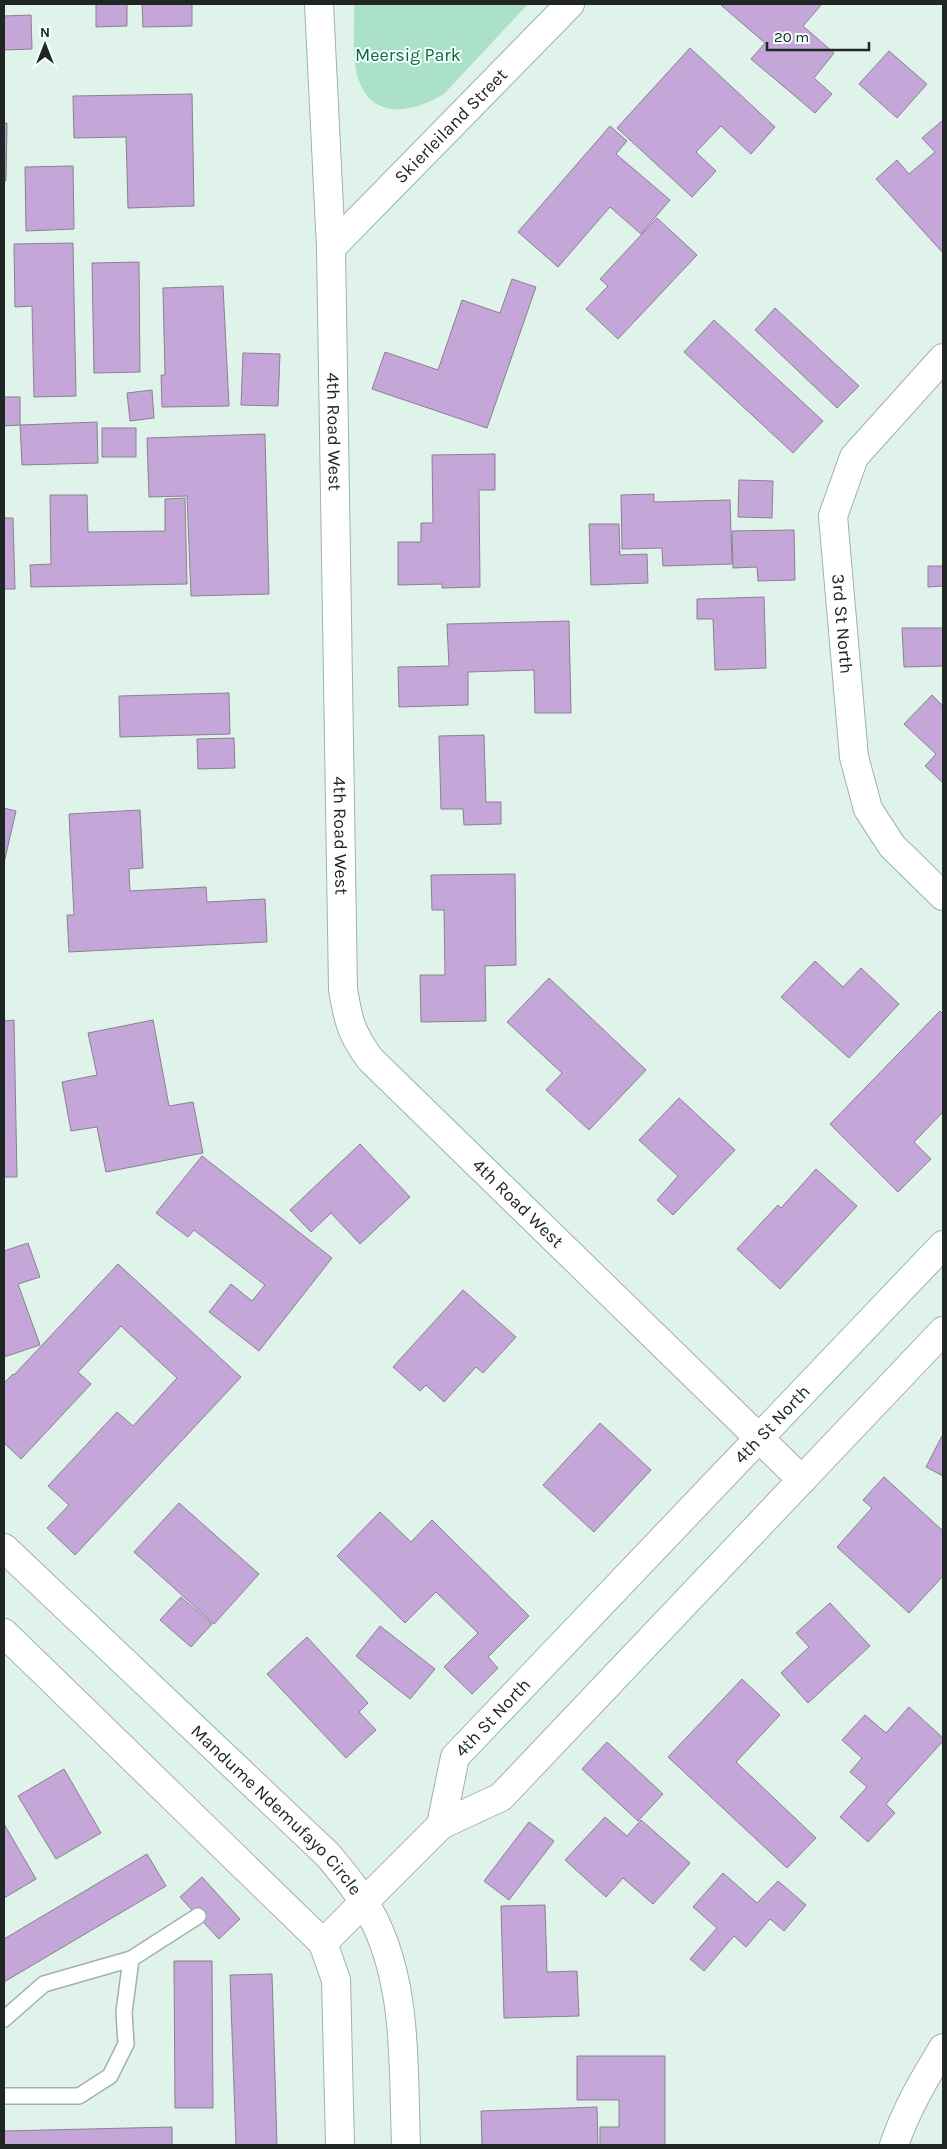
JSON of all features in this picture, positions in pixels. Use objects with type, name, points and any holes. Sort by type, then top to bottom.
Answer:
[{"type":"street","name":"4th Road West","points":[[320,4],[331,248],[343,988],[347,1012],[356,1039],[370,1059],[802,1480]]},
{"type":"street","name":"Skierleiland Street","points":[[331,248],[570,4]]},
{"type":"street","name":"3rd St North","points":[[943,358],[854,457],[833,516],[854,757],[868,809],[892,846],[943,896]]},
{"type":"street","name":"4th St North","points":[[441,1825],[455,1757],[943,1245]]},
{"type":"street","points":[[323,1943],[441,1825],[501,1797],[943,1331]]},
{"type":"street","name":"Mandume Ndemufayo Circle","points":[[4,1548],[328,1856],[357,1890],[376,1923],[390,1958],[400,2007],[406,2145]]},
{"type":"street","points":[[4,1633],[323,1943],[336,1980],[340,2145]]},
{"type":"street","points":[[894,2145],[900,2128],[933,2083],[943,2048]]},
{"type":"lane","points":[[4,2019],[44,1984],[132,1959],[198,1916]]},
{"type":"lane","points":[[4,2096],[79,2096],[110,2076],[126,2044],[124,2012],[132,1959]]},
{"type":"green space","name":"Meersig Park","points":[[354,4],[528,4],[444,94],[421,105],[397,109],[385,108],[375,103],[366,94],[359,81],[354,54]]},
{"type":"building","points":[[96,4],[127,4],[127,26],[96,27]]},
{"type":"building","points":[[142,4],[192,4],[192,26],[143,27]]},
{"type":"building","points":[[722,4],[822,4],[803,26],[834,53],[814,78],[832,94],[815,113],[751,59],[765,43]]},
{"type":"building","points":[[31,15],[32,49],[4,50],[4,16]]},
{"type":"building","points":[[690,48],[775,127],[751,154],[721,126],[696,152],[716,171],[692,197],[617,128]]},
{"type":"building","points":[[889,51],[927,84],[897,118],[859,84]]},
{"type":"building","points":[[192,94],[194,206],[128,208],[126,137],[74,138],[73,96]]},
{"type":"building","points":[[943,120],[943,253],[876,179],[897,160],[909,174],[935,152],[922,138]]},
{"type":"building","points":[[4,123],[7,123],[6,181],[4,181]]},
{"type":"building","points":[[610,126],[627,141],[616,154],[670,200],[641,234],[610,207],[558,267],[518,232]]},
{"type":"building","points":[[73,166],[74,229],[26,231],[25,167]]},
{"type":"building","points":[[657,218],[697,255],[618,339],[586,309],[608,286],[600,279]]},
{"type":"building","points":[[73,243],[76,396],[34,397],[32,306],[15,307],[14,244]]},
{"type":"building","points":[[139,262],[140,372],[94,373],[92,263]]},
{"type":"building","points":[[512,279],[536,287],[487,428],[372,389],[385,352],[438,370],[462,300],[500,313]]},
{"type":"building","points":[[223,286],[229,406],[162,407],[161,375],[165,375],[163,288]]},
{"type":"building","points":[[775,308],[859,386],[837,408],[755,330]]},
{"type":"building","points":[[714,320],[823,421],[793,453],[684,352]]},
{"type":"building","points":[[243,353],[280,354],[278,406],[241,405]]},
{"type":"building","points":[[152,390],[154,418],[130,421],[127,393]]},
{"type":"building","points":[[4,397],[20,397],[20,425],[4,426]]},
{"type":"building","points":[[97,422],[98,463],[22,465],[20,425]]},
{"type":"building","points":[[102,428],[136,428],[136,457],[102,457]]},
{"type":"building","points":[[265,434],[269,594],[191,596],[187,496],[149,497],[147,438]]},
{"type":"building","points":[[495,454],[495,490],[479,490],[480,587],[442,588],[442,584],[398,585],[398,542],[421,542],[421,523],[433,523],[432,455]]},
{"type":"building","points":[[739,480],[773,481],[772,518],[738,517]]},
{"type":"building","points":[[654,494],[654,502],[730,500],[732,564],[663,566],[662,548],[622,549],[621,495]]},
{"type":"building","points":[[50,495],[87,495],[88,532],[165,531],[165,499],[185,498],[187,584],[31,587],[30,565],[51,564]]},
{"type":"building","points":[[4,518],[13,518],[15,589],[4,589]]},
{"type":"building","points":[[589,524],[619,524],[620,555],[647,554],[648,583],[591,585]]},
{"type":"building","points":[[794,530],[795,580],[758,581],[757,567],[733,568],[732,531]]},
{"type":"building","points":[[928,566],[943,566],[943,586],[928,587]]},
{"type":"building","points":[[764,597],[766,668],[715,670],[713,619],[697,619],[697,599]]},
{"type":"building","points":[[569,621],[571,713],[535,713],[534,670],[468,672],[468,705],[399,707],[398,667],[449,666],[447,624]]},
{"type":"building","points":[[902,628],[943,628],[943,666],[904,667]]},
{"type":"building","points":[[229,693],[230,734],[120,737],[119,696]]},
{"type":"building","points":[[932,695],[943,706],[943,783],[925,766],[936,754],[904,724]]},
{"type":"building","points":[[484,735],[486,802],[501,802],[501,824],[464,825],[463,809],[441,809],[439,736]]},
{"type":"building","points":[[234,738],[235,768],[198,769],[197,739]]},
{"type":"building","points":[[4,808],[16,811],[4,863]]},
{"type":"building","points":[[140,810],[143,868],[129,869],[130,891],[206,887],[207,902],[265,899],[267,942],[69,952],[67,915],[74,915],[69,814]]},
{"type":"building","points":[[515,874],[516,965],[485,966],[486,1021],[421,1022],[420,975],[445,975],[444,910],[432,910],[431,875]]},
{"type":"building","points":[[815,961],[843,987],[861,968],[899,1004],[849,1058],[781,997]]},
{"type":"building","points":[[549,978],[646,1070],[589,1130],[546,1090],[562,1073],[507,1022]]},
{"type":"building","points":[[940,1011],[943,1014],[943,1112],[914,1142],[931,1159],[898,1192],[830,1124]]},
{"type":"building","points":[[14,1020],[17,1177],[4,1177],[4,1021]]},
{"type":"building","points":[[153,1020],[169,1106],[193,1102],[203,1153],[106,1172],[97,1127],[71,1131],[62,1082],[97,1075],[88,1033]]},
{"type":"building","points":[[679,1098],[735,1150],[673,1215],[657,1200],[678,1176],[639,1140]]},
{"type":"building","points":[[360,1144],[410,1197],[360,1244],[331,1213],[311,1232],[290,1210]]},
{"type":"building","points":[[202,1156],[332,1258],[259,1351],[209,1312],[231,1284],[252,1301],[265,1285],[194,1230],[188,1237],[156,1213]]},
{"type":"building","points":[[816,1169],[857,1206],[780,1289],[737,1249],[778,1205],[781,1208]]},
{"type":"building","points":[[28,1243],[40,1277],[18,1284],[40,1345],[4,1357],[4,1251]]},
{"type":"building","points":[[118,1264],[241,1377],[75,1555],[47,1528],[69,1505],[48,1486],[117,1412],[133,1426],[177,1378],[121,1326],[78,1372],[91,1384],[21,1459],[4,1443],[4,1383],[14,1375]]},
{"type":"building","points":[[463,1290],[516,1337],[483,1373],[476,1367],[444,1402],[426,1385],[420,1391],[393,1367]]},
{"type":"building","points":[[600,1423],[651,1470],[594,1532],[543,1485]]},
{"type":"building","points":[[943,1434],[943,1476],[926,1467]]},
{"type":"building","points":[[884,1477],[943,1531],[943,1576],[909,1613],[837,1547],[872,1508],[863,1500]]},
{"type":"building","points":[[179,1503],[259,1574],[214,1624],[134,1552]]},
{"type":"building","points":[[380,1512],[411,1542],[432,1520],[529,1616],[488,1657],[498,1668],[472,1694],[444,1667],[478,1633],[436,1592],[405,1623],[337,1556]]},
{"type":"building","points":[[181,1597],[212,1624],[191,1647],[160,1620]]},
{"type":"building","points":[[830,1603],[870,1646],[808,1703],[781,1673],[809,1647],[796,1633]]},
{"type":"building","points":[[380,1626],[435,1669],[410,1699],[356,1656]]},
{"type":"building","points":[[307,1637],[368,1703],[359,1712],[376,1730],[346,1758],[267,1674]]},
{"type":"building","points":[[742,1679],[780,1715],[736,1762],[816,1838],[787,1868],[668,1757]]},
{"type":"building","points":[[909,1707],[943,1738],[943,1741],[886,1804],[895,1813],[868,1842],[840,1817],[867,1787],[850,1772],[862,1758],[842,1740],[865,1715],[886,1733]]},
{"type":"building","points":[[607,1742],[663,1794],[638,1821],[582,1769]]},
{"type":"building","points":[[64,1769],[101,1833],[56,1859],[18,1796]]},
{"type":"building","points":[[605,1817],[627,1836],[641,1820],[690,1863],[653,1904],[623,1878],[606,1897],[565,1860]]},
{"type":"building","points":[[529,1822],[554,1841],[509,1900],[484,1881]]},
{"type":"building","points":[[4,1824],[36,1879],[4,1898]]},
{"type":"building","points":[[147,1854],[166,1886],[4,1982],[4,1939]]},
{"type":"building","points":[[723,1873],[757,1903],[778,1881],[806,1905],[784,1931],[770,1919],[746,1947],[734,1936],[704,1971],[690,1959],[717,1928],[693,1907]]},
{"type":"building","points":[[202,1877],[240,1919],[219,1939],[180,1897]]},
{"type":"building","points":[[545,1905],[547,1972],[577,1971],[579,2016],[504,2018],[501,1906]]},
{"type":"building","points":[[174,1961],[212,1961],[213,2108],[175,2108]]},
{"type":"building","points":[[272,1974],[277,2145],[236,2145],[230,1975]]},
{"type":"building","points":[[577,2056],[665,2056],[665,2145],[600,2145],[600,2127],[619,2127],[619,2100],[577,2100]]},
{"type":"building","points":[[597,2107],[598,2145],[482,2145],[481,2111]]},
{"type":"building","points":[[172,2127],[172,2145],[4,2145],[4,2131]]}]
